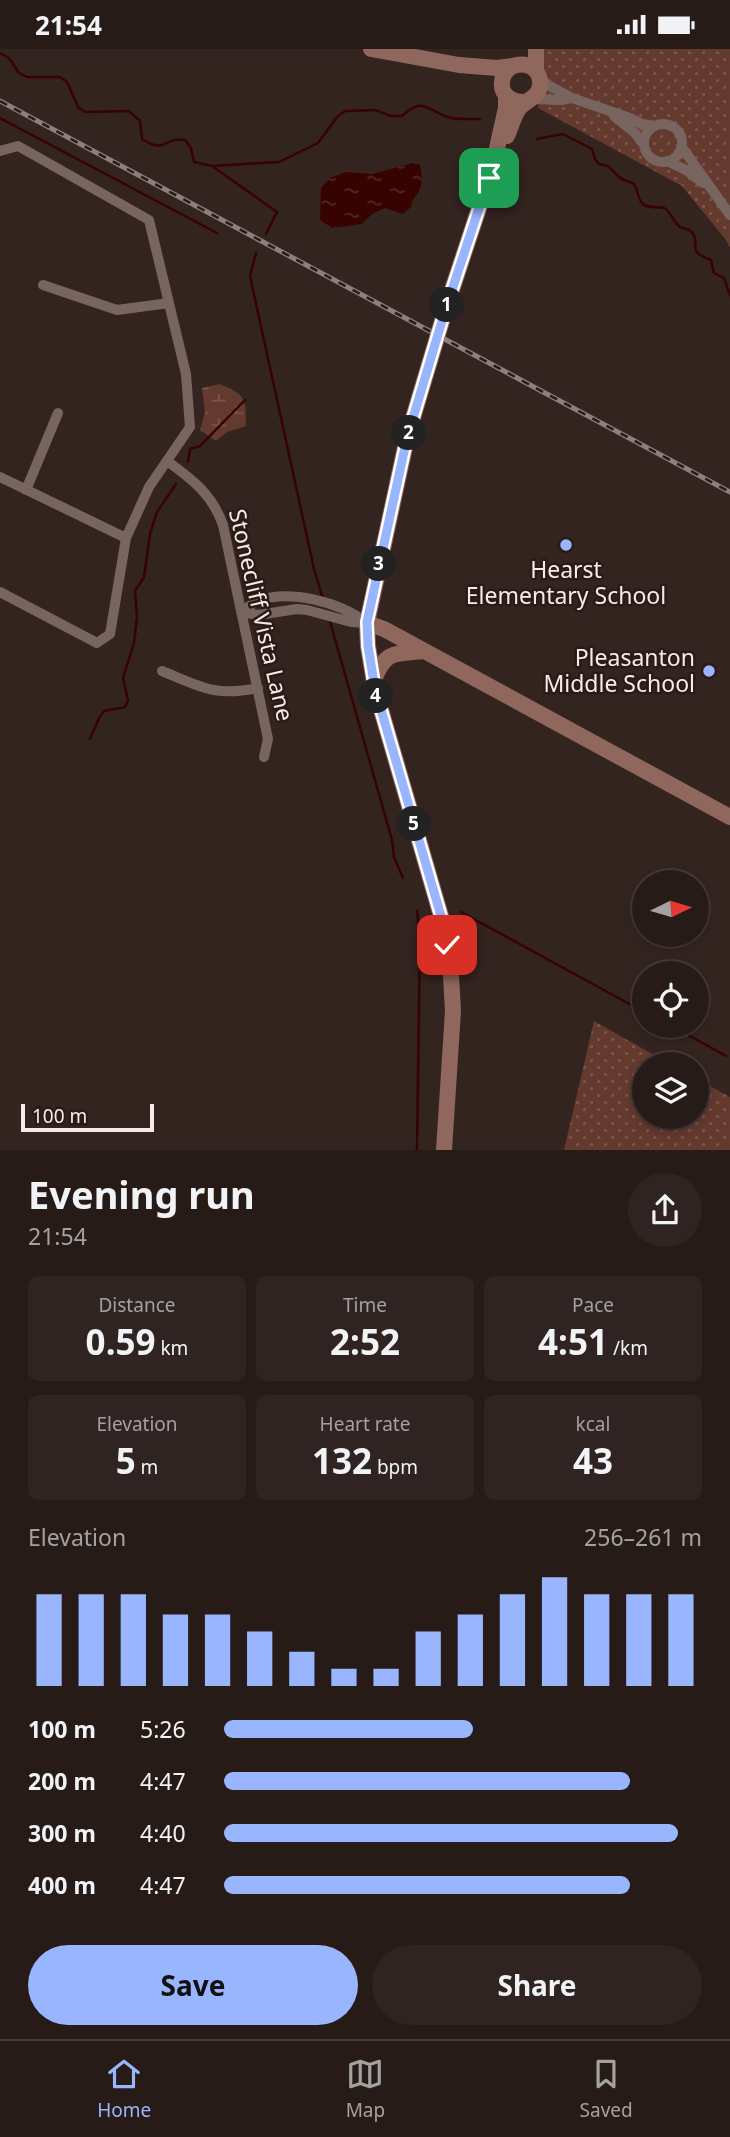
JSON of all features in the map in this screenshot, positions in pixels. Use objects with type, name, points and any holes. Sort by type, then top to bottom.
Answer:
[{"type":"street","points":[[371,49],[459,65],[497,68],[526,65],[546,84],[572,98],[642,124],[667,125],[674,128],[680,135],[681,146],[677,155],[667,161]]},
{"type":"street","points":[[493,166],[506,108],[502,81],[505,73],[525,49]]},
{"type":"street","points":[[444,1150],[453,1011],[447,945],[441,916],[373,683],[367,622],[407,438],[445,311],[493,166],[517,112],[540,88],[536,49]]},
{"type":"street","points":[[459,65],[489,79],[519,103],[572,98]]},
{"type":"street","points":[[609,112],[634,132],[652,159],[667,161],[686,170],[713,192]]},
{"type":"street","points":[[644,145],[647,133],[655,126]]},
{"type":"street","points":[[0,151],[18,146],[149,220],[186,374],[190,427],[149,487],[126,538],[110,634],[97,643],[0,592]]},
{"type":"street","points":[[681,146],[730,215]]},
{"type":"street","points":[[43,285],[117,310],[169,303]]},
{"type":"street","points":[[26,489],[58,413]]},
{"type":"street","name":"Stonecliff Vista Lane","points":[[167,461],[209,496],[218,509],[268,739],[264,757]]},
{"type":"street","points":[[0,477],[126,538]]},
{"type":"street","points":[[242,612],[258,615],[297,609],[308,604],[344,614],[352,611],[367,622],[730,817]]},
{"type":"street","points":[[373,683],[385,659],[400,653],[424,651]]},
{"type":"street","points":[[162,671],[216,692],[235,693],[258,688]]},
{"type":"green space","points":[[544,49],[730,49],[730,248],[682,186],[538,108]]},
{"type":"green space","points":[[219,384],[235,391],[243,399],[246,426],[227,432],[216,441],[200,430],[205,412],[202,388]]},
{"type":"green space","points":[[594,1021],[649,1052],[632,1052],[632,1129],[709,1129],[709,1086],[730,1097],[730,1150],[564,1150]]},
{"type":"water","points":[[412,163],[420,165],[421,185],[411,207],[403,214],[385,208],[372,214],[362,224],[332,228],[320,220],[321,188],[330,178],[346,172],[372,174]]},
{"type":"waterway","points":[[0,53],[9,58],[19,73],[27,77],[60,77],[67,82],[78,107],[85,112],[129,111],[140,121],[142,139],[156,145],[178,139],[185,140],[191,148],[194,162],[212,166],[279,162],[318,143],[337,117],[345,111],[375,110],[391,116],[402,116],[415,107],[424,106],[451,118],[480,119]]},
{"type":"waterway","points":[[0,118],[217,233]]},
{"type":"waterway","points":[[537,139],[563,134],[592,149],[599,164],[608,166],[620,178],[634,184],[643,204],[664,208],[679,226],[692,232],[696,250],[711,260],[714,273],[724,278],[730,295]]},
{"type":"waterway","points":[[212,166],[277,212],[266,234]]},
{"type":"waterway","points":[[256,253],[250,276],[314,569],[323,599]]},
{"type":"waterway","points":[[188,462],[190,449],[200,446],[245,400]]},
{"type":"waterway","points":[[90,739],[104,711],[125,707],[128,700],[123,678],[134,643],[137,617],[135,591],[144,577],[150,534],[157,512],[176,484]]},
{"type":"waterway","points":[[329,618],[392,840],[394,857],[403,878]]},
{"type":"waterway","points":[[417,911],[420,938],[417,1150]]},
{"type":"waterway","points":[[461,912],[632,1005]]},
{"type":"waterway","points":[[693,1038],[726,1056]]},
{"type":"railway","points":[[0,101],[730,492]]},
{"type":"place","name":"Hearst Elementary School","points":[[566,545]]},
{"type":"place","name":"Pleasanton Middle School","points":[[709,671]]},
{"type":"route","points":[[447,945],[375,689],[367,622],[407,438],[489,178]]}]
